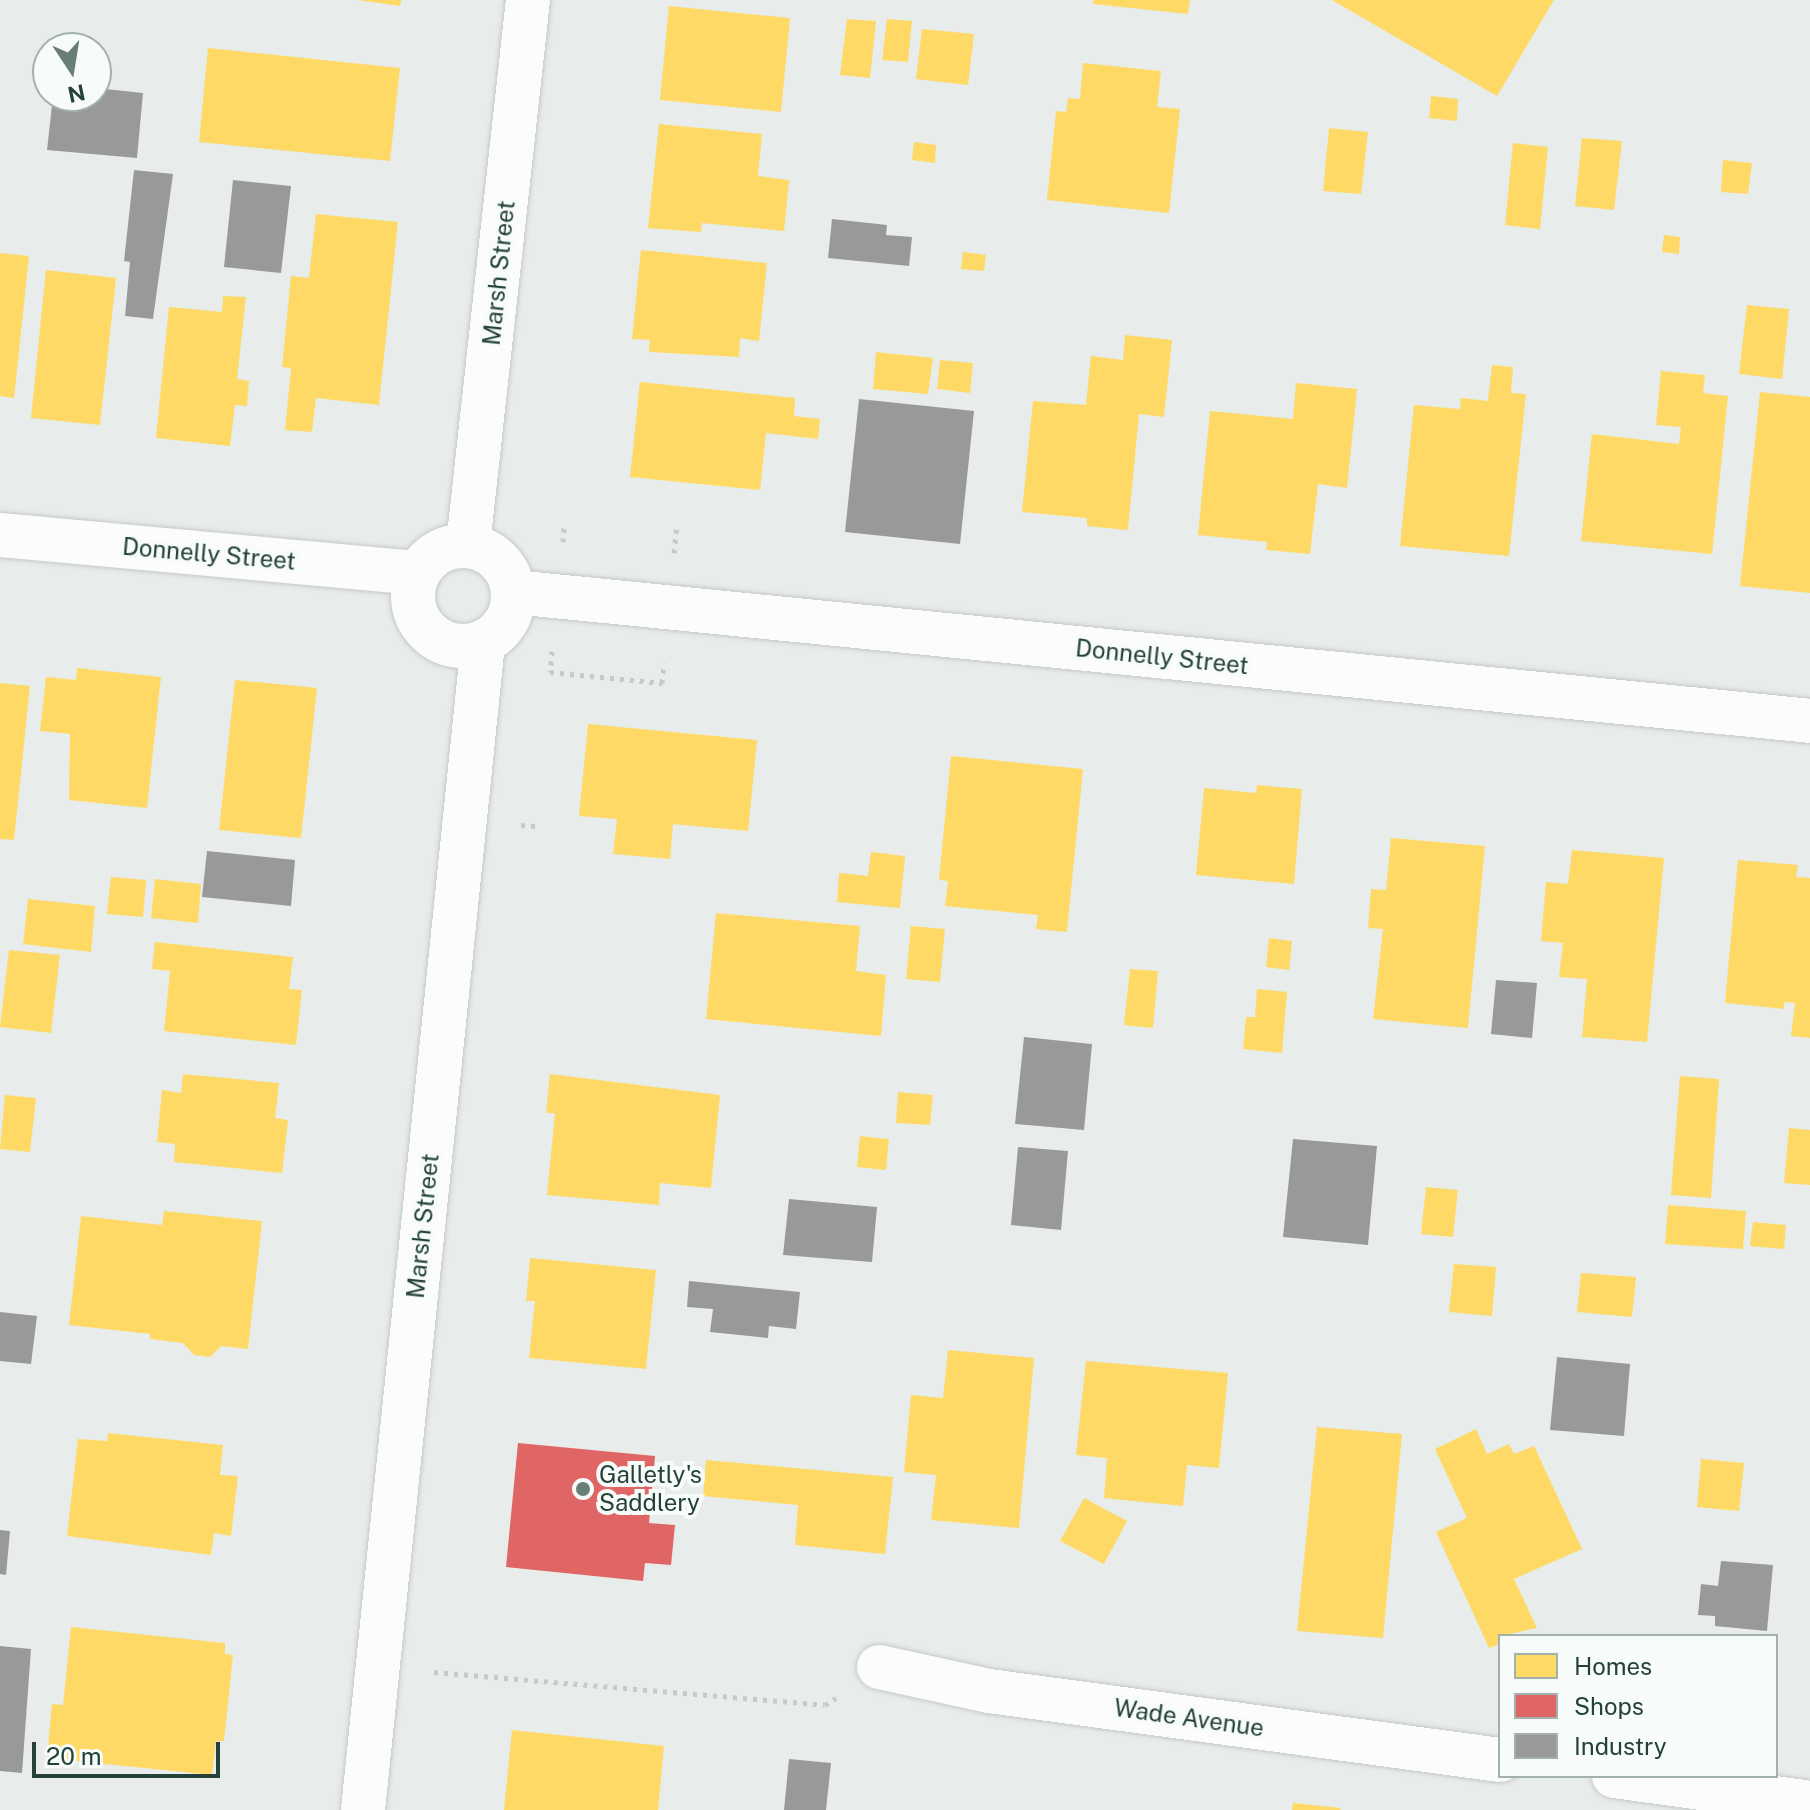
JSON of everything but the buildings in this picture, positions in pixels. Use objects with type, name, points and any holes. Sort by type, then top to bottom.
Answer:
[{"type":"street","name":"Marsh Street","points":[[468,545],[528,0]]},
{"type":"street","name":"Donnelly Street","points":[[0,535],[418,573]]},
{"type":"street","points":[[468,545],[500,561],[514,592],[506,623],[483,642],[452,646],[425,630],[413,603],[418,573],[438,552],[468,545]]},
{"type":"street","name":"Donnelly Street","points":[[514,592],[1810,721]]},
{"type":"street","name":"Marsh Street","points":[[363,1810],[483,642]]},
{"type":"street","name":"Wade Avenue","points":[[879,1667],[989,1691],[1498,1760]]},
{"type":"street","points":[[1629,1778],[1810,1803]]},
{"type":"path","points":[[675,548],[677,524]]},
{"type":"path","points":[[550,672],[662,683],[663,667]]},
{"type":"path","points":[[426,1672],[825,1705]]},
{"type":"place","name":"Galletly's Saddlery","points":[[583,1489]]}]
